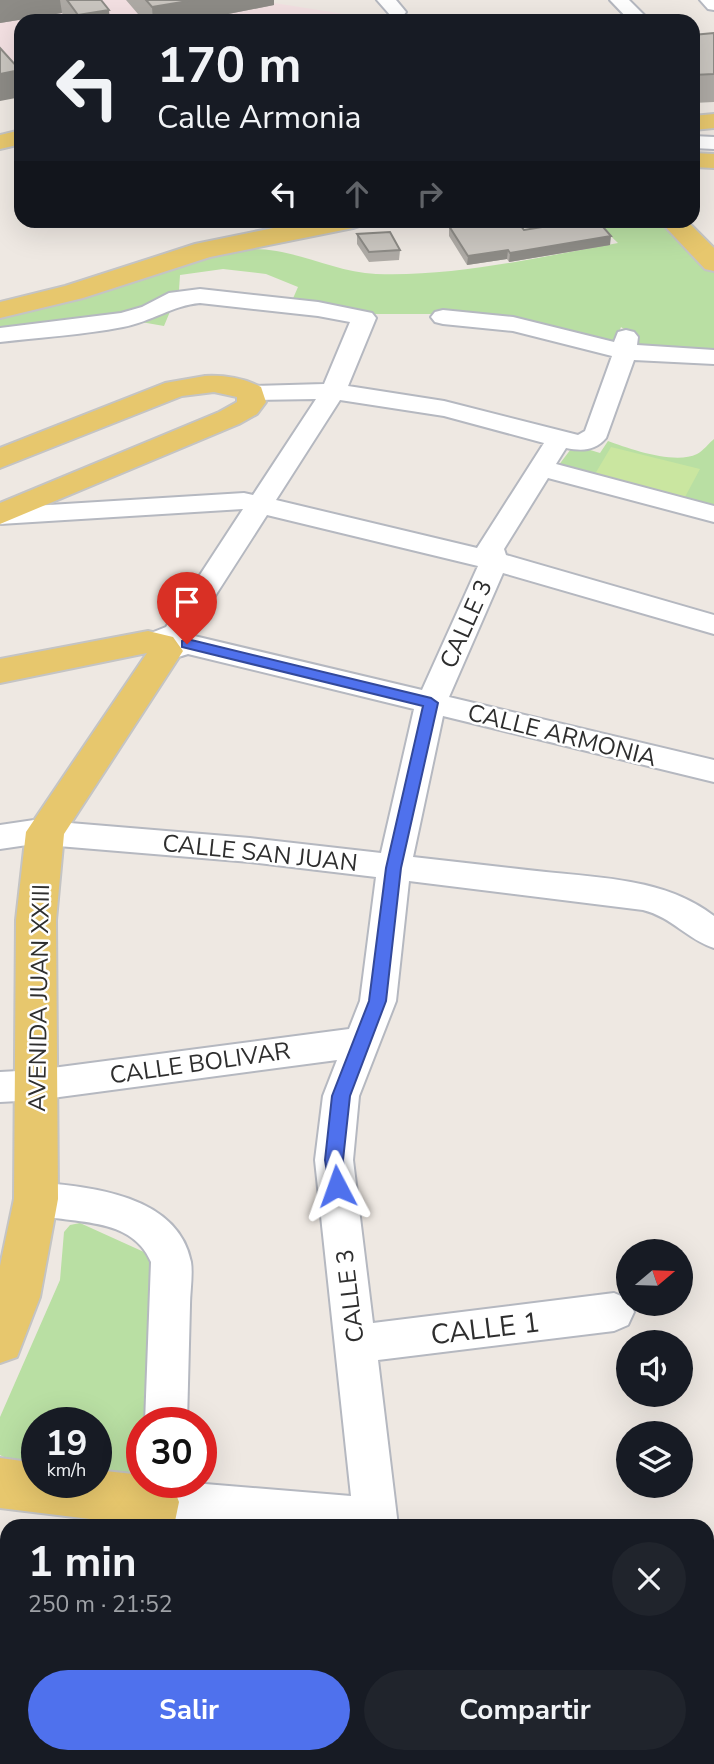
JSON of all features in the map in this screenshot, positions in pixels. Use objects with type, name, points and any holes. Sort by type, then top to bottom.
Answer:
[{"type":"main road","points":[[0,310],[74,292],[204,250],[313,228]]},
{"type":"main road","points":[[679,228],[714,263]]},
{"type":"main road","points":[[0,459],[175,388],[204,383],[223,384],[239,386],[251,393],[252,402],[247,408],[229,418],[0,515]]},
{"type":"main road","points":[[2,673],[161,646]]},
{"type":"main road","name":"AVENIDA JUAN XXIII","points":[[0,1341],[36,1199],[19,1086],[45,832],[161,646]]},
{"type":"main road","points":[[0,1483],[153,1503]]},
{"type":"street","points":[[619,0],[634,14]]},
{"type":"street","points":[[709,0],[714,5]]},
{"type":"street","points":[[0,335],[123,320],[150,312],[177,298],[200,296],[318,309],[364,318],[334,390],[176,634],[161,646]]},
{"type":"street","points":[[443,317],[513,324],[714,357]]},
{"type":"street","points":[[251,393],[334,390],[431,403],[578,443],[590,441],[597,433],[625,344]]},
{"type":"street","name":"CALLE 3","points":[[375,1519],[334,1160],[341,1096],[378,1001],[394,868],[431,703],[494,561],[491,549],[559,439]]},
{"type":"street","points":[[540,468],[714,514]]},
{"type":"street","points":[[0,515],[244,501],[494,561],[714,625]]},
{"type":"street","name":"CALLE ARMONIA","points":[[161,646],[187,644],[714,771]]},
{"type":"street","name":"CALLE SAN JUAN","points":[[0,837],[45,832],[250,850],[659,900],[686,910],[714,935]]},
{"type":"street","name":"CALLE BOLIVAR","points":[[19,1086],[363,1042]]},
{"type":"street","points":[[36,1199],[80,1202],[101,1208],[144,1226],[161,1241],[171,1262],[166,1407]]},
{"type":"street","name":"CALLE 1","points":[[356,1344],[601,1314]]},
{"type":"street","points":[[153,1503],[331,1519]]},
{"type":"shaded area","points":[[0,0],[255,0],[344,14],[14,14],[14,61],[0,63]]},
{"type":"green space","points":[[602,228],[669,228],[714,268],[714,353],[633,348],[632,335],[621,327],[615,343],[570,331],[499,318],[463,314],[358,314],[291,303],[298,287],[266,274],[223,269],[180,275],[179,290],[164,326],[118,318],[0,331],[0,317],[186,261],[225,252],[267,250],[360,272],[406,274],[497,265],[618,243]]},
{"type":"green space","points":[[714,439],[714,509],[558,466],[574,445],[600,453],[608,441],[652,455],[677,458],[697,454]]},
{"type":"green space","points":[[611,447],[700,469],[685,497],[595,474]]},
{"type":"green space","points":[[80,1223],[144,1252],[152,1265],[154,1407],[126,1407],[126,1473],[112,1472],[112,1407],[21,1407],[21,1462],[11,1461],[0,1455],[0,1417],[60,1280],[64,1232],[70,1225]]},
{"type":"building","points":[[67,0],[101,0],[109,10],[84,14],[77,14]]},
{"type":"building","points":[[146,0],[194,0],[152,7]]},
{"type":"building","points":[[714,33],[714,74],[700,75],[700,34]]},
{"type":"building","points":[[0,48],[14,63],[14,71],[0,74]]},
{"type":"building","points":[[450,228],[604,228],[611,236],[510,253],[508,250],[468,256]]},
{"type":"building","points":[[390,232],[400,250],[369,252],[357,234]]},
{"type":"route","points":[[187,644],[431,703],[394,868],[378,1001],[341,1096],[334,1160],[337,1186]]}]
